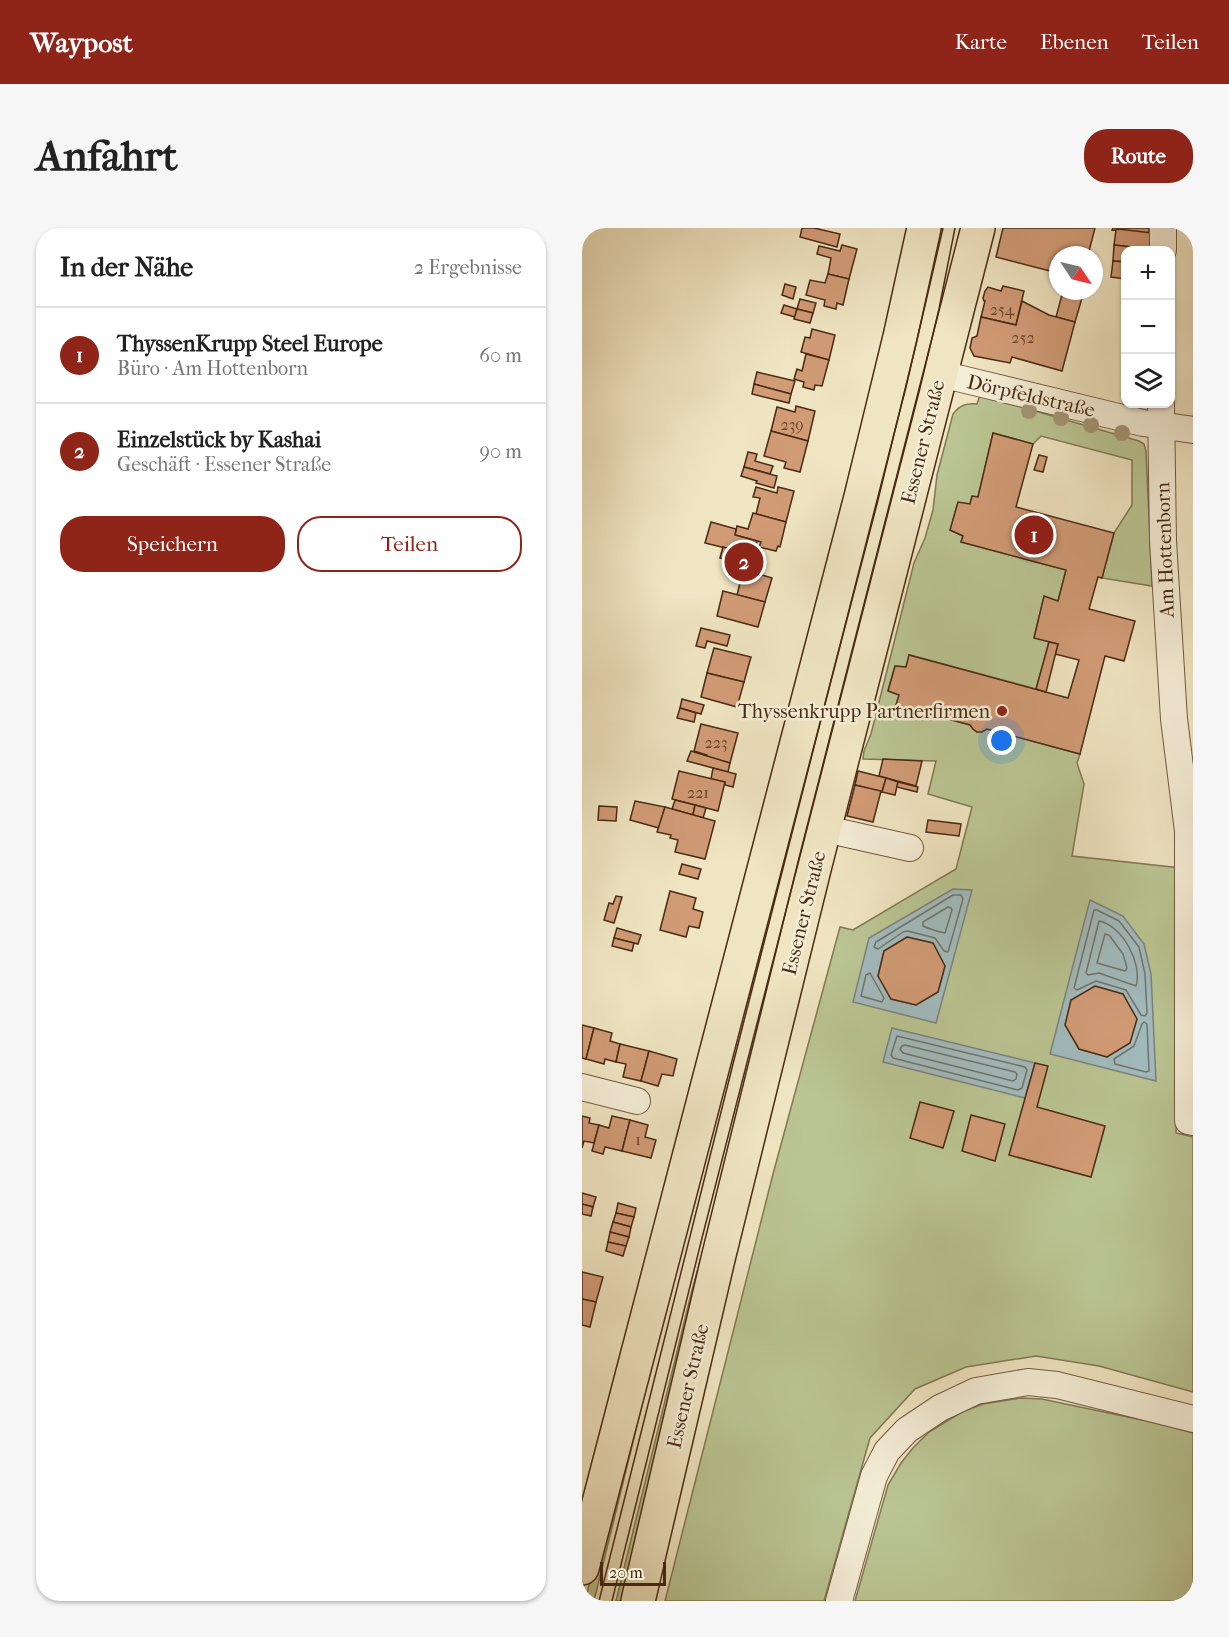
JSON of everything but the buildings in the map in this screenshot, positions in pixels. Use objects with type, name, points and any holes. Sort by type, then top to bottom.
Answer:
[{"type":"main road","points":[[582,1568],[855,518],[924,228]]},
{"type":"main road","name":"Essener Straße","points":[[638,1601],[718,1259],[978,228]]},
{"type":"street","points":[[1163,228],[1163,246]]},
{"type":"street","name":"Dörpfeldstraße","points":[[940,374],[1143,423],[1161,414],[1193,430]]},
{"type":"street","name":"Am Hottenborn","points":[[1161,414],[1163,541],[1173,708],[1190,831],[1188,1121],[1193,1122]]},
{"type":"street","points":[[825,829],[910,848]]},
{"type":"street","points":[[582,1087],[637,1101]]},
{"type":"street","points":[[839,1601],[874,1476],[887,1451],[907,1430],[940,1408],[975,1391],[1028,1382],[1057,1385],[1193,1419]]},
{"type":"green space","points":[[980,395],[1144,444],[1152,586],[1102,578],[1114,533],[1132,505],[1132,460],[1041,436],[1033,444],[993,433],[978,497],[972,496],[970,504],[958,503],[950,530],[963,536],[961,542],[1066,570],[1058,601],[1044,597],[1034,637],[1049,642],[1036,689],[910,655],[906,667],[895,666],[888,690],[970,725],[977,732],[987,729],[1080,754],[1077,763],[1084,784],[1072,856],[1181,868],[1176,1133],[1193,1137],[1193,1392],[1099,1366],[1036,1356],[966,1367],[915,1389],[870,1438],[824,1601],[665,1601],[773,1174],[840,927],[853,930],[956,869],[972,807],[928,794],[936,761],[863,759],[914,563],[925,538],[933,510],[937,475],[953,414],[964,405],[977,404]]},
{"type":"green space","points":[[683,1238],[594,1601],[585,1601],[635,1402]]},
{"type":"green space","points":[[706,1239],[626,1601],[616,1601],[692,1290]]},
{"type":"green space","points":[[1021,1398],[1042,1399],[1193,1433],[1193,1601],[855,1601],[888,1485],[913,1448],[929,1432],[962,1412],[983,1404]]},
{"type":"water","points":[[953,889],[972,890],[936,1023],[853,1002],[869,938]],"holes":[[[907,937],[932,943],[945,966],[938,992],[916,1005],[891,999],[878,976],[884,951]]]},
{"type":"water","points":[[1090,900],[1123,916],[1144,944],[1151,974],[1156,1081],[1050,1054]],"holes":[[[1071,1000],[1107,1057],[1079,1049],[1065,1025]]]},
{"type":"water","points":[[892,1028],[1035,1063],[1025,1098],[883,1062]]},
{"type":"tram line","points":[[599,1601],[906,387],[943,228]]},
{"type":"tram line","points":[[612,1601],[702,1238],[920,388],[955,228]]},
{"type":"place","name":"ThyssenKrupp Steel Europe","points":[[1034,535]]},
{"type":"place","name":"Einzelstück by Kashai","points":[[744,562]]},
{"type":"place","name":"Thyssenkrupp Partnerfirmen","points":[[1002,711]]}]
